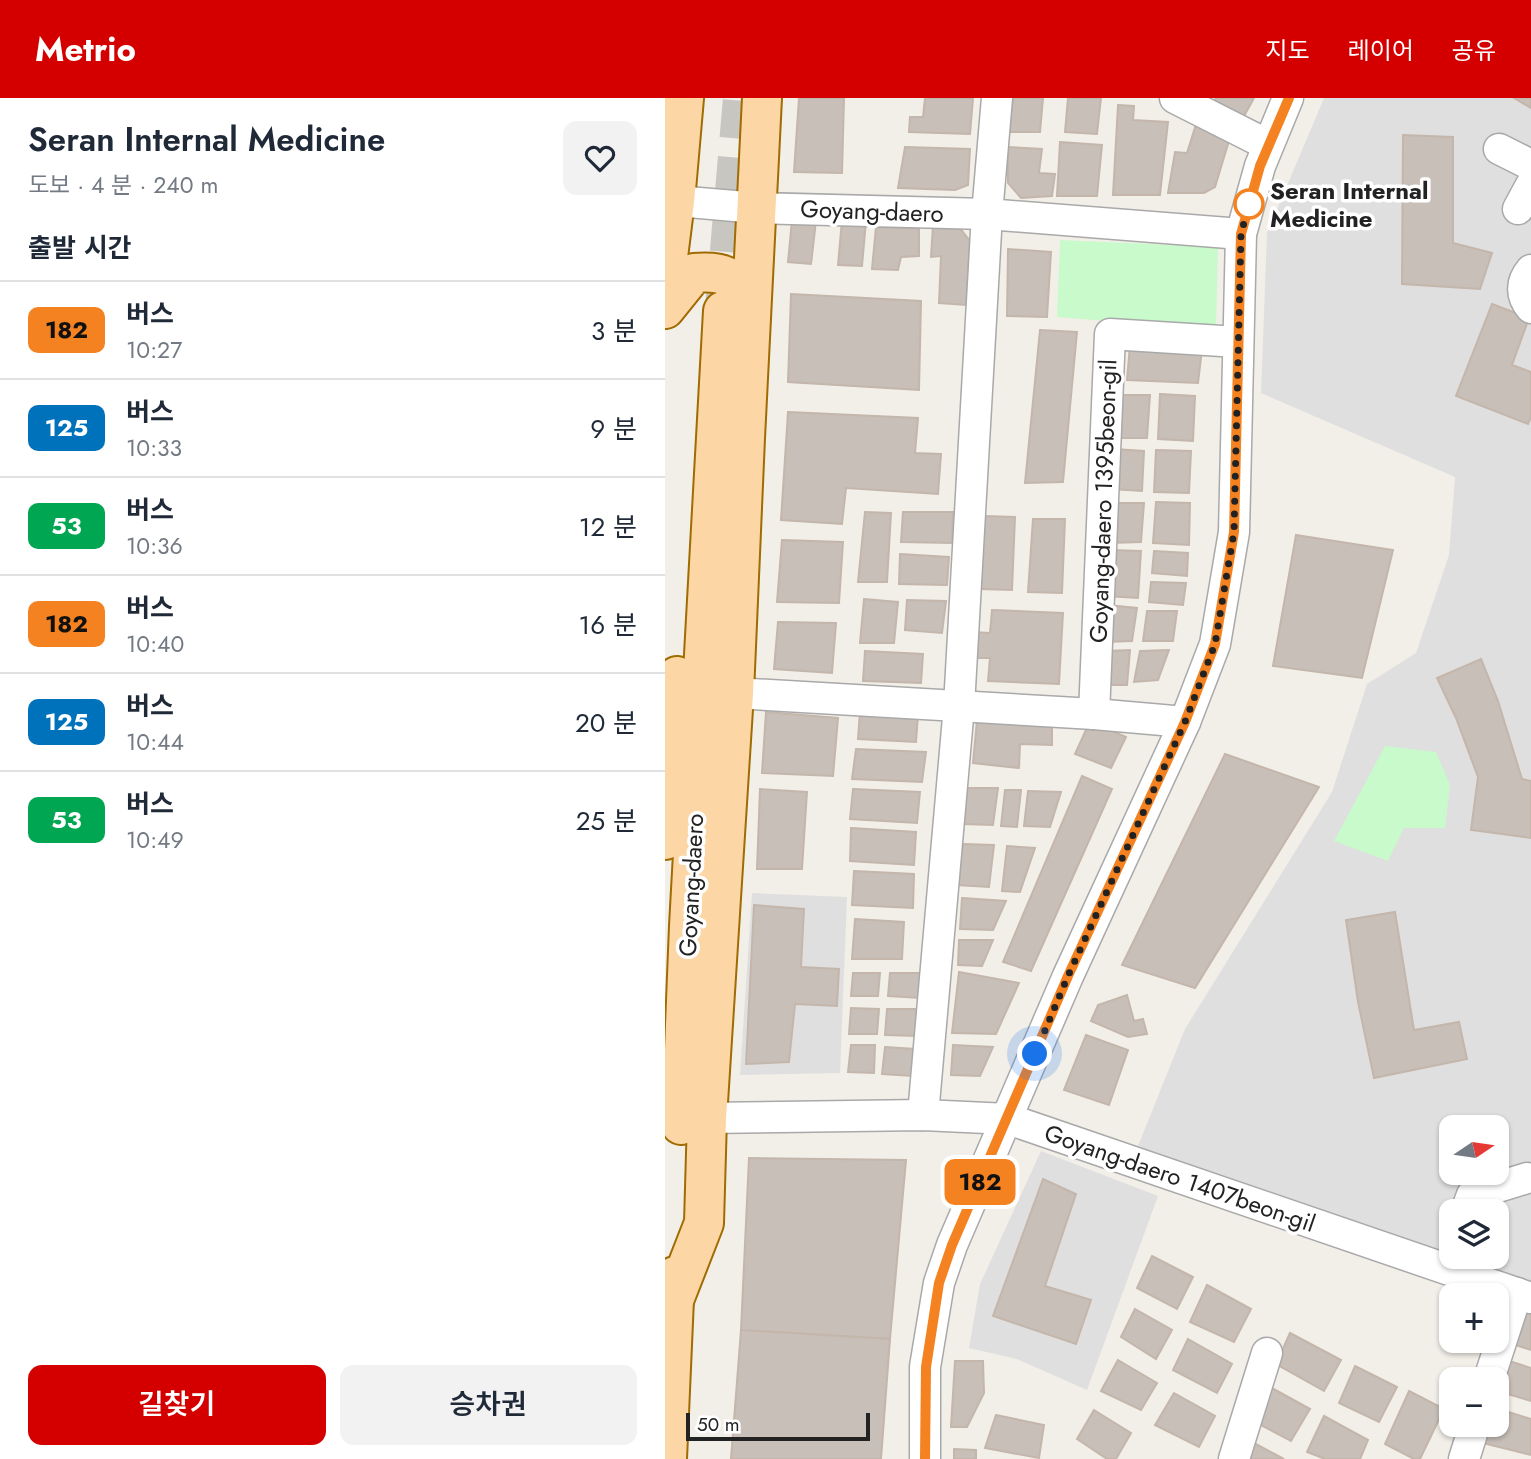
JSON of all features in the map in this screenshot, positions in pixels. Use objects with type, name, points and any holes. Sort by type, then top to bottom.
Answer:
[{"type":"main road","points":[[665,281],[670,200],[684,98]]},
{"type":"main road","points":[[674,1300],[704,1223],[734,693],[726,312],[757,208],[762,98]]},
{"type":"main road","points":[[665,309],[694,273],[708,272],[727,274],[741,290],[726,312]]},
{"type":"main road","name":"Goyang-daero","points":[[665,840],[726,312]]},
{"type":"main road","name":"Goyang-daero","points":[[667,1459],[688,926],[726,312]]},
{"type":"street","points":[[923,1115],[960,706],[987,214],[997,98]]},
{"type":"street","points":[[1175,98],[1268,145]]},
{"type":"street","points":[[925,1459],[926,1367],[939,1283],[952,1245],[1068,976],[1185,722],[1215,644],[1234,532],[1241,234],[1260,166],[1289,98]]},
{"type":"street","points":[[1499,149],[1531,165]]},
{"type":"street","name":"Goyang-daero","points":[[670,200],[757,208],[987,214],[1241,234]]},
{"type":"street","points":[[1531,270],[1523,284],[1525,301],[1531,308]]},
{"type":"street","name":"Goyang-daero 1395beon-gil","points":[[1094,714],[1110,334],[1238,342]]},
{"type":"street","points":[[734,693],[1094,714],[1185,722]]},
{"type":"street","name":"Goyang-daero 1407beon-gil","points":[[708,1118],[923,1115],[1008,1119],[1439,1255]]},
{"type":"street","points":[[1470,1199],[1472,1195],[1527,1178]]},
{"type":"street","name":"Goyang-daero 1407beon-gil","points":[[1469,1269],[1524,1296],[1494,1367]]},
{"type":"street","points":[[1234,1459],[1267,1353]]},
{"type":"street","points":[[1464,1459],[1471,1437]]},
{"type":"shaded area","points":[[1324,98],[1531,98],[1531,1289],[1474,1269],[1509,1269],[1509,1199],[1439,1199],[1439,1257],[1136,1151],[1185,1029],[1332,792],[1367,684],[1416,653],[1449,555],[1455,477],[1261,393],[1267,233]]},
{"type":"shaded area","points":[[752,893],[847,897],[840,1073],[740,1075]]},
{"type":"shaded area","points":[[1041,1151],[1158,1196],[1087,1390],[1017,1359],[969,1348],[980,1284]]},
{"type":"green space","points":[[1060,240],[1218,247],[1216,330],[1057,317]]},
{"type":"green space","points":[[1385,746],[1436,752],[1450,785],[1445,828],[1404,828],[1388,861],[1334,841]]},
{"type":"building","points":[[799,98],[844,98],[842,173],[794,172]]},
{"type":"building","points":[[925,98],[973,98],[970,134],[909,132],[910,117],[923,117]]},
{"type":"building","points":[[1013,98],[1043,98],[1040,132],[1009,132]]},
{"type":"building","points":[[1068,98],[1101,98],[1097,134],[1065,132]]},
{"type":"building","points":[[1216,98],[1254,98],[1243,118],[1213,103]]},
{"type":"building","points":[[1514,98],[1531,98],[1531,108]]},
{"type":"building","points":[[1118,105],[1134,106],[1133,120],[1168,122],[1160,195],[1113,195]]},
{"type":"building","points":[[1198,118],[1231,134],[1215,187],[1204,193],[1168,193],[1175,152],[1187,153]]},
{"type":"building","points":[[1403,135],[1453,137],[1453,243],[1492,253],[1480,289],[1402,284]]},
{"type":"building","points":[[1060,142],[1102,145],[1097,196],[1057,196]]},
{"type":"building","points":[[905,147],[970,149],[968,185],[955,190],[898,188]]},
{"type":"building","points":[[1008,147],[1042,149],[1039,173],[1055,174],[1052,196],[1021,198],[1008,183]]},
{"type":"building","points":[[792,220],[816,221],[811,264],[788,262]]},
{"type":"building","points":[[842,220],[866,221],[862,266],[838,265]]},
{"type":"building","points":[[933,225],[959,227],[970,241],[966,305],[939,303],[941,256],[931,257]]},
{"type":"building","points":[[876,227],[919,228],[919,256],[901,257],[898,270],[872,269]]},
{"type":"building","points":[[1008,249],[1051,252],[1047,317],[1007,316]]},
{"type":"building","points":[[791,294],[921,301],[919,390],[788,382]]},
{"type":"building","points":[[1492,304],[1529,318],[1512,365],[1531,372],[1531,417],[1528,424],[1456,396]]},
{"type":"building","points":[[1040,330],[1077,332],[1063,482],[1025,483]]},
{"type":"building","points":[[1130,345],[1202,349],[1198,383],[1127,380]]},
{"type":"building","points":[[1160,394],[1195,396],[1193,441],[1158,439]]},
{"type":"building","points":[[1117,395],[1150,395],[1147,438],[1114,438]]},
{"type":"building","points":[[788,412],[918,418],[915,453],[941,454],[938,494],[846,488],[842,524],[781,520]]},
{"type":"building","points":[[1114,449],[1144,451],[1142,491],[1111,489]]},
{"type":"building","points":[[1156,450],[1191,451],[1189,493],[1154,492]]},
{"type":"building","points":[[1156,502],[1190,503],[1189,545],[1153,543]]},
{"type":"building","points":[[1112,503],[1144,503],[1141,542],[1110,543]]},
{"type":"building","points":[[865,512],[891,513],[887,582],[858,582]]},
{"type":"building","points":[[903,512],[953,512],[952,543],[901,542]]},
{"type":"building","points":[[984,516],[1015,517],[1012,590],[979,589]]},
{"type":"building","points":[[1033,519],[1065,519],[1062,593],[1028,592]]},
{"type":"building","points":[[1296,535],[1393,550],[1362,678],[1273,666]]},
{"type":"building","points":[[782,540],[843,542],[839,603],[777,602]]},
{"type":"building","points":[[1110,550],[1141,551],[1138,598],[1106,596]]},
{"type":"building","points":[[1154,551],[1188,553],[1187,576],[1152,573]]},
{"type":"building","points":[[900,554],[949,557],[947,585],[899,584]]},
{"type":"building","points":[[1151,582],[1186,583],[1183,605],[1149,602]]},
{"type":"building","points":[[864,599],[898,602],[894,643],[860,643]]},
{"type":"building","points":[[907,600],[946,601],[942,633],[905,630]]},
{"type":"building","points":[[1107,605],[1137,608],[1132,641],[1105,642]]},
{"type":"building","points":[[992,610],[1063,613],[1059,684],[988,681],[990,658],[971,658],[973,632],[990,633]]},
{"type":"building","points":[[1147,611],[1177,611],[1173,641],[1143,641]]},
{"type":"building","points":[[778,622],[836,623],[832,673],[774,669]]},
{"type":"building","points":[[1130,650],[1127,685],[1101,685],[1106,651]]},
{"type":"building","points":[[1169,650],[1158,680],[1134,682],[1140,651]]},
{"type":"building","points":[[865,651],[923,654],[921,683],[863,681]]},
{"type":"building","points":[[1481,659],[1498,701],[1522,779],[1531,781],[1531,838],[1471,830],[1478,777],[1456,718],[1437,678]]},
{"type":"building","points":[[860,711],[918,715],[916,742],[858,739]]},
{"type":"building","points":[[766,712],[838,718],[833,776],[762,773]]},
{"type":"building","points":[[977,720],[1052,722],[1052,745],[1020,744],[1019,768],[973,763]]},
{"type":"building","points":[[1090,721],[1126,737],[1111,768],[1075,754]]},
{"type":"building","points":[[856,749],[926,752],[922,782],[852,779]]},
{"type":"building","points":[[1225,754],[1319,787],[1195,988],[1122,965]]},
{"type":"building","points":[[1082,776],[1112,789],[1031,971],[1003,962]]},
{"type":"building","points":[[966,788],[998,788],[993,825],[963,824]]},
{"type":"building","points":[[760,789],[807,792],[802,869],[757,869]]},
{"type":"building","points":[[853,789],[920,792],[917,823],[850,819]]},
{"type":"building","points":[[1005,790],[1021,790],[1017,827],[1001,826]]},
{"type":"building","points":[[1028,791],[1061,792],[1050,827],[1024,826]]},
{"type":"building","points":[[851,828],[916,832],[914,865],[850,861]]},
{"type":"building","points":[[963,844],[994,845],[989,887],[957,885]]},
{"type":"building","points":[[1007,846],[1035,848],[1020,892],[1002,891]]},
{"type":"building","points":[[854,871],[914,874],[913,908],[852,905]]},
{"type":"building","points":[[962,898],[1006,901],[993,930],[960,929]]},
{"type":"building","points":[[754,905],[804,909],[801,967],[839,969],[837,1006],[795,1004],[789,1062],[746,1064]]},
{"type":"building","points":[[1395,912],[1414,1030],[1459,1022],[1467,1059],[1374,1078],[1358,1002],[1346,920]]},
{"type":"building","points":[[855,919],[904,922],[902,959],[852,959]]},
{"type":"building","points":[[959,940],[993,940],[982,966],[958,965]]},
{"type":"building","points":[[959,972],[1019,983],[996,1034],[952,1033]]},
{"type":"building","points":[[853,973],[880,973],[878,996],[851,996]]},
{"type":"building","points":[[890,973],[923,973],[921,998],[888,996]]},
{"type":"building","points":[[1127,995],[1134,1021],[1143,1019],[1147,1034],[1128,1037],[1091,1021],[1098,1005]]},
{"type":"building","points":[[851,1008],[879,1009],[877,1034],[849,1034]]},
{"type":"building","points":[[887,1009],[919,1009],[917,1036],[885,1035]]},
{"type":"building","points":[[1086,1035],[1128,1050],[1109,1105],[1064,1090]]},
{"type":"building","points":[[851,1045],[875,1045],[874,1073],[848,1072]]},
{"type":"building","points":[[953,1045],[993,1047],[980,1076],[951,1075]]},
{"type":"building","points":[[885,1047],[915,1049],[913,1076],[882,1074]]},
{"type":"building","points":[[749,1158],[906,1160],[890,1339],[741,1330]]},
{"type":"building","points":[[1043,1179],[1076,1194],[1045,1286],[1091,1300],[1076,1344],[993,1316]]},
{"type":"building","points":[[1152,1256],[1193,1277],[1177,1309],[1137,1288]]},
{"type":"building","points":[[1207,1285],[1251,1309],[1234,1342],[1190,1322]]},
{"type":"building","points":[[1135,1309],[1172,1330],[1156,1359],[1121,1337]]},
{"type":"building","points":[[1525,1309],[1531,1311],[1531,1350],[1513,1344]]},
{"type":"building","points":[[741,1330],[890,1339],[881,1459],[731,1459]]},
{"type":"building","points":[[1290,1333],[1341,1360],[1324,1391],[1276,1364]]},
{"type":"building","points":[[1188,1339],[1232,1364],[1217,1393],[1173,1370]]},
{"type":"building","points":[[1118,1360],[1157,1383],[1141,1410],[1101,1391]]},
{"type":"building","points":[[955,1361],[983,1361],[984,1393],[967,1427],[951,1427]]},
{"type":"building","points":[[1509,1361],[1531,1368],[1531,1401],[1509,1394],[1509,1367],[1507,1367]]},
{"type":"building","points":[[1355,1366],[1397,1387],[1379,1422],[1339,1403]]},
{"type":"building","points":[[1270,1387],[1310,1409],[1291,1441],[1257,1423]]},
{"type":"building","points":[[1409,1391],[1439,1406],[1439,1419],[1420,1459],[1414,1459],[1385,1444]]},
{"type":"building","points":[[1174,1393],[1215,1416],[1199,1447],[1155,1425]]},
{"type":"building","points":[[1094,1410],[1131,1433],[1116,1459],[1107,1459],[1077,1439]]},
{"type":"building","points":[[1509,1412],[1531,1419],[1531,1455],[1483,1443],[1485,1437],[1509,1437]]},
{"type":"building","points":[[996,1415],[1044,1425],[1039,1458],[985,1448]]},
{"type":"building","points":[[1324,1416],[1368,1440],[1360,1459],[1325,1459],[1307,1452]]},
{"type":"building","points":[[1252,1442],[1284,1459],[1247,1459]]},
{"type":"building","points":[[954,1449],[976,1450],[976,1459],[954,1459]]},
{"type":"tunnel","points":[[724,309],[742,98]]},
{"type":"bus line","name":"182","points":[[925,1459],[926,1367],[939,1283],[952,1245],[1068,976],[1185,722],[1215,644],[1234,532],[1241,234],[1260,166],[1289,98]]},
{"type":"place","name":"Seran Internal Medicine","points":[[1249,204]]},
{"type":"route","points":[[1035,1054],[1185,722],[1215,644],[1234,532],[1241,234],[1249,204]]}]
